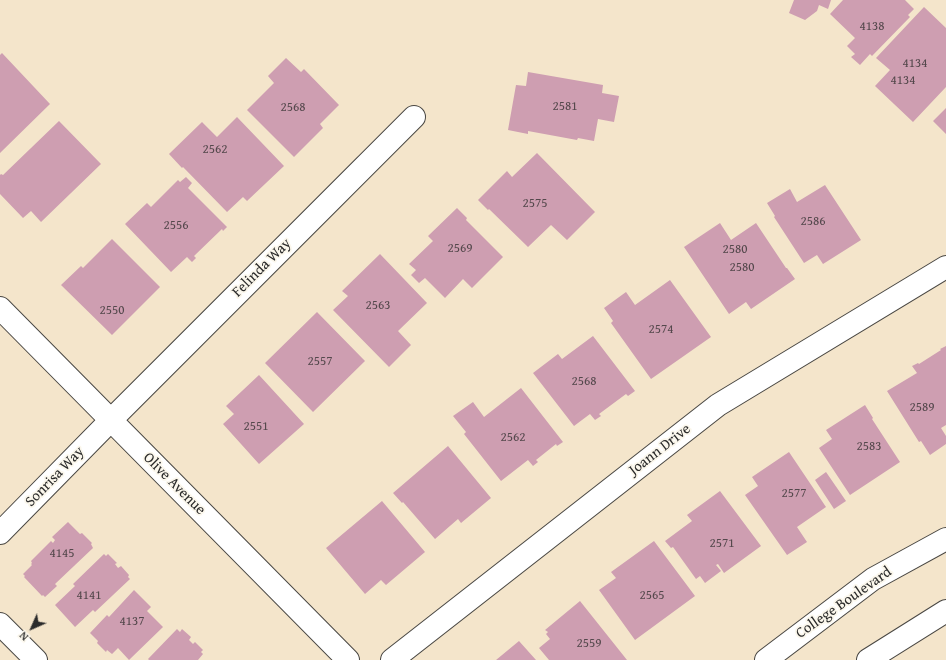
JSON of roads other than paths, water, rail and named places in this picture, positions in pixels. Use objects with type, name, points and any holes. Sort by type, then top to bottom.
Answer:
[{"type":"street","name":"Felinda Way","points":[[110,420],[414,117]]},
{"type":"street","name":"Joann Drive","points":[[392,660],[718,405],[946,267]]},
{"type":"street","name":"Olive Avenue","points":[[0,308],[348,660]]},
{"type":"street","name":"Sonrisa Way","points":[[0,533],[110,420]]},
{"type":"street","name":"College Boulevard","points":[[766,660],[873,579],[946,539]]},
{"type":"street","points":[[868,660],[946,611]]},
{"type":"street","points":[[0,624],[36,660]]}]
